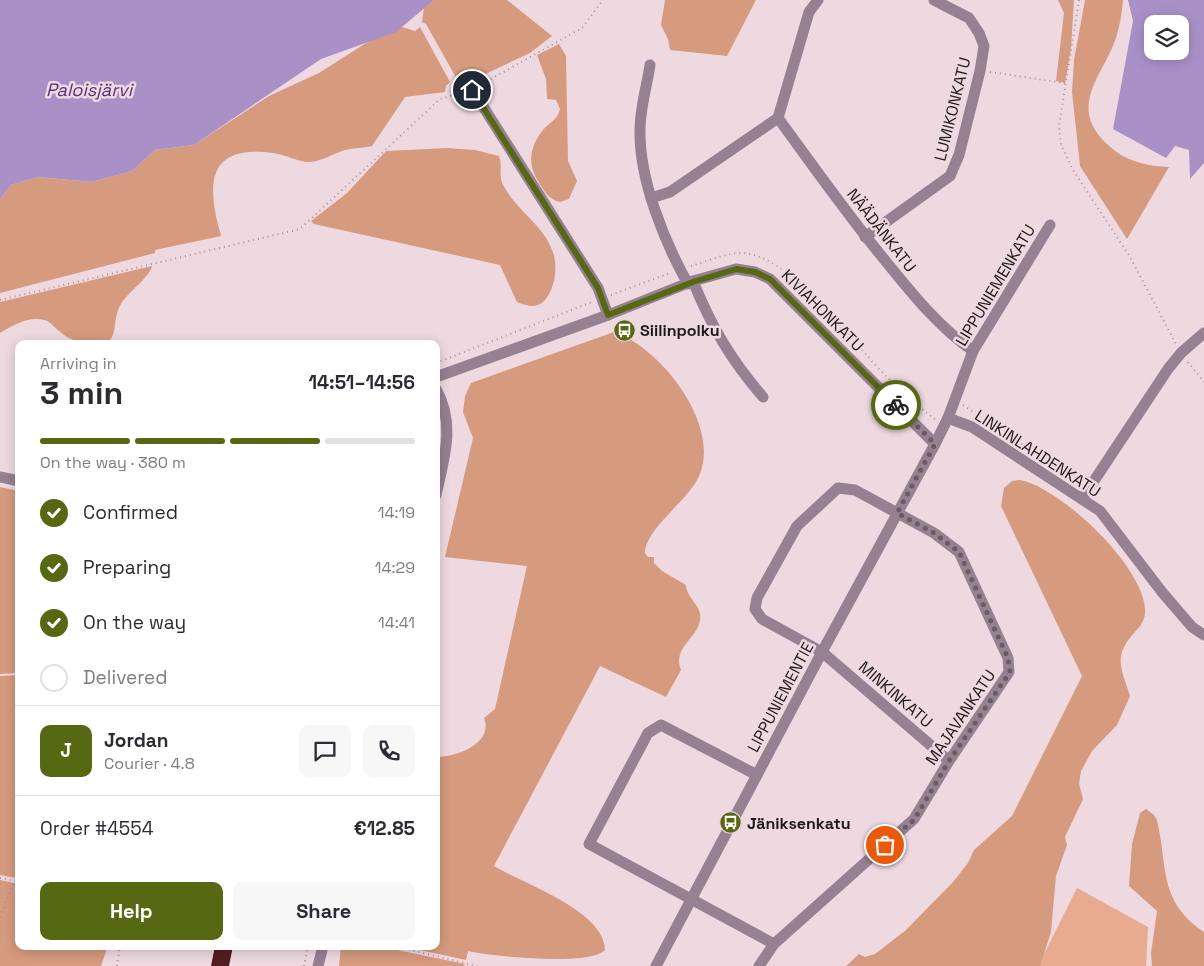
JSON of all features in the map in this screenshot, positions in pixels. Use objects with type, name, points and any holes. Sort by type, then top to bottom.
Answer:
[{"type":"street","points":[[651,198],[670,192],[778,118],[809,12],[818,0]]},
{"type":"street","name":"LUMIKONKATU","points":[[865,237],[950,176],[959,154],[980,71],[984,46],[969,18],[934,0]]},
{"type":"street","points":[[650,65],[640,130],[645,173],[651,198],[709,322],[742,373],[763,397]]},
{"type":"street","points":[[472,90],[598,288],[608,315]]},
{"type":"street","name":"NÄÄDÄNKATU","points":[[778,118],[865,237],[918,301],[952,336],[973,351]]},
{"type":"street","name":"LIPPUNIEMENKATU","points":[[935,444],[948,418],[973,351],[1050,225]]},
{"type":"street","name":"KIVIAHONKATU","points":[[440,376],[608,315],[690,282],[736,269],[755,272],[770,279],[935,444]]},
{"type":"street","points":[[1082,499],[1181,353],[1204,333]]},
{"type":"street","points":[[440,396],[443,401],[449,431],[440,475]]},
{"type":"street","name":"LINKINLAHDENKATU","points":[[948,418],[972,427],[1100,511],[1162,592],[1192,627],[1204,635]]},
{"type":"street","name":"LIPPUNIEMENTIE","points":[[656,966],[822,652],[935,444]]},
{"type":"street","points":[[0,477],[15,480]]},
{"type":"street","name":"MAJAVANKATU","points":[[759,966],[774,944],[914,820],[949,761],[1010,672],[1008,658],[959,552],[934,533],[855,490],[838,488],[797,526],[757,598],[755,609],[762,619],[822,652]]},
{"type":"street","name":"MINKINKATU","points":[[822,652],[949,761]]},
{"type":"street","points":[[757,774],[661,725],[648,733],[589,844],[774,944]]},
{"type":"street","points":[[318,966],[321,950]]},
{"type":"path","points":[[0,300],[300,229],[440,99],[472,90],[582,28],[602,0]]},
{"type":"path","points":[[1080,0],[1059,126],[1061,145],[1073,170],[1130,257],[1181,353],[1204,382]]},
{"type":"path","points":[[980,71],[1065,82]]},
{"type":"path","points":[[0,878],[15,880],[0,917]]},
{"type":"path","points":[[117,966],[119,950]]},
{"type":"path","points":[[304,966],[307,950]]},
{"type":"path","points":[[411,950],[477,966]]},
{"type":"shaded area","points":[[434,0],[507,0],[552,36],[530,53],[464,84],[458,81],[426,24],[422,22],[424,8]]},
{"type":"shaded area","points":[[665,0],[756,0],[727,56],[670,50],[668,39],[661,25]]},
{"type":"shaded area","points":[[1058,0],[1074,0],[1071,48],[1065,83],[1056,81],[1064,13]]},
{"type":"shaded area","points":[[1085,0],[1123,0],[1116,38],[1097,78],[1089,104],[1090,117],[1095,130],[1107,144],[1121,155],[1144,164],[1169,167],[1127,239],[1080,166],[1072,92],[1074,60]]},
{"type":"shaded area","points":[[402,27],[415,31],[420,27],[450,82],[446,86],[445,92],[405,97],[372,146],[345,150],[318,161],[309,162],[273,153],[251,152],[234,155],[223,162],[216,172],[213,185],[216,218],[221,236],[155,250],[155,253],[0,293],[0,199],[11,185],[38,177],[92,182],[132,171],[155,150],[194,145],[269,96],[319,73],[366,43]]},
{"type":"shaded area","points":[[559,44],[566,56],[568,161],[577,181],[569,199],[560,202],[549,197],[544,191],[535,175],[531,162],[535,142],[543,130],[557,116],[560,109],[556,100],[547,99],[546,79],[537,55]]},
{"type":"shaded area","points":[[448,148],[475,150],[499,156],[503,185],[545,237],[555,260],[555,278],[552,288],[545,300],[539,305],[524,305],[517,302],[500,265],[314,224],[311,221],[347,193],[386,151]]},
{"type":"shaded area","points":[[152,266],[147,275],[121,304],[117,313],[113,334],[110,340],[73,340],[48,322],[38,319],[20,322],[0,333],[0,302]]},
{"type":"shaded area","points":[[614,332],[632,340],[667,371],[682,391],[694,412],[702,434],[704,456],[699,476],[686,495],[659,524],[647,544],[645,553],[648,557],[654,557],[654,563],[662,571],[686,585],[699,610],[700,620],[698,627],[680,656],[681,670],[666,697],[600,666],[494,866],[561,900],[592,923],[601,936],[605,950],[596,955],[582,958],[520,958],[468,951],[466,960],[420,950],[440,950],[440,756],[462,752],[478,742],[486,727],[484,718],[495,709],[527,566],[445,557],[473,438],[463,412],[465,396],[471,383]]},
{"type":"shaded area","points":[[1020,480],[1037,486],[1057,498],[1099,533],[1118,554],[1133,575],[1142,596],[1145,614],[1141,625],[1123,649],[1121,657],[1122,671],[1130,696],[1117,725],[1092,751],[1081,771],[1079,784],[1083,799],[1065,837],[1067,845],[1056,876],[1051,932],[1040,966],[846,966],[859,954],[865,957],[875,954],[906,930],[953,882],[968,863],[974,850],[1012,816],[1082,676],[1001,506],[1004,488],[1012,481]]},
{"type":"shaded area","points":[[0,487],[15,490],[15,673],[0,674]]},
{"type":"shaded area","points":[[15,675],[15,878],[0,875],[0,676]]},
{"type":"shaded area","points":[[1146,809],[1157,820],[1167,882],[1172,895],[1179,908],[1189,920],[1204,932],[1204,966],[1152,966],[1151,953],[1157,911],[1129,886],[1132,844],[1140,813]]},
{"type":"shaded area","points":[[0,880],[15,883],[15,950],[107,950],[101,966],[0,966]]},
{"type":"shaded area","points":[[1077,888],[1148,927],[1146,966],[1038,966]]},
{"type":"shaded area","points":[[341,950],[397,950],[465,964],[464,966],[339,966]]},
{"type":"water","name":"Paloisjärvi","points":[[0,0],[434,0],[396,32],[321,59],[194,145],[155,150],[132,171],[92,182],[38,177],[11,185],[0,199]]},
{"type":"water","points":[[1128,0],[1204,0],[1204,163],[1190,179],[1189,150],[1175,146],[1166,158],[1113,129],[1133,21]]},
{"type":"building","points":[[214,950],[232,950],[229,966],[211,966]]},
{"type":"way so far","points":[[885,845],[914,820],[949,761],[1010,672],[1008,658],[959,552],[934,533],[897,513],[935,444],[896,405]]},
{"type":"place","name":"Siilinpolku","points":[[624,330]]},
{"type":"place","name":"Jäniksenkatu","points":[[731,823]]},
{"type":"route","points":[[472,90],[598,288],[608,315],[721,273],[736,269],[755,272],[770,279],[896,405]]}]
